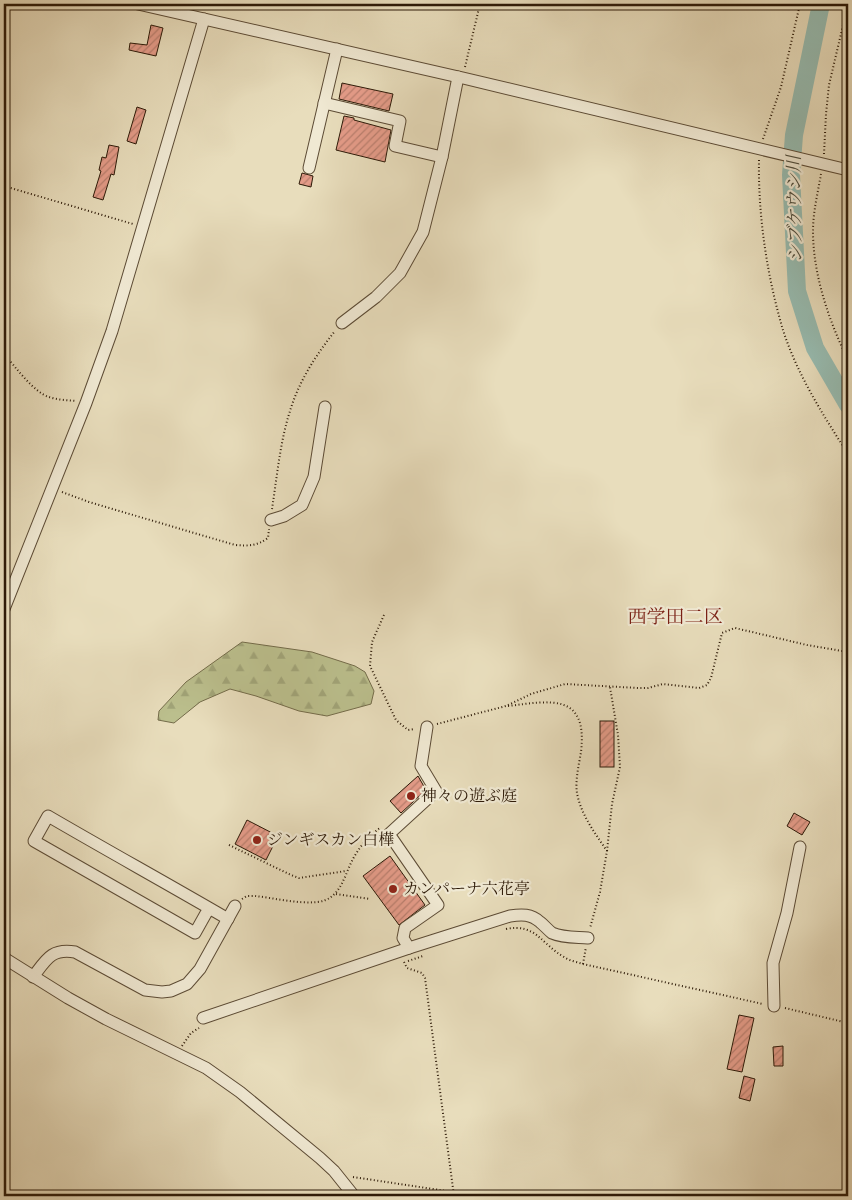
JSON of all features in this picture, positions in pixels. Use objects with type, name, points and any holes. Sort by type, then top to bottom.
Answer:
[{"type":"street","points":[[138,4],[460,77],[848,170]]},
{"type":"street","points":[[4,609],[86,403],[112,331],[204,19]]},
{"type":"street","points":[[309,168],[337,49]]},
{"type":"street","points":[[342,323],[376,297],[400,272],[423,232],[460,77]]},
{"type":"street","points":[[324,103],[400,121],[395,146],[442,157]]},
{"type":"street","points":[[271,520],[284,516],[302,505],[314,477],[325,407]]},
{"type":"street","points":[[409,948],[403,938],[405,928],[438,905],[389,834],[436,792],[421,766],[427,727]]},
{"type":"street","points":[[209,908],[195,933],[34,841],[48,816],[209,908],[228,919]]},
{"type":"street","points":[[774,1006],[773,963],[787,913],[800,847]]},
{"type":"street","points":[[33,977],[52,954],[59,951],[67,951],[74,952],[145,990],[170,992],[187,984],[194,977],[235,906]]},
{"type":"street","points":[[201,1023],[409,948],[510,916],[522,914],[531,916],[550,932],[559,935],[588,938]]},
{"type":"street","points":[[4,958],[106,1019],[206,1068],[240,1092],[320,1158],[341,1179],[354,1196]]},
{"type":"path","points":[[460,77],[480,4]]},
{"type":"path","points":[[800,4],[781,87],[765,130],[760,199],[771,278],[784,330],[804,380],[848,454]]},
{"type":"path","points":[[848,4],[830,85],[813,230],[819,281],[840,344],[848,360]]},
{"type":"path","points":[[4,186],[143,226]]},
{"type":"path","points":[[52,488],[88,502],[235,544],[255,545],[268,538],[290,411],[309,366],[342,323]]},
{"type":"path","points":[[4,354],[43,395],[86,403]]},
{"type":"path","points":[[384,615],[372,642],[370,666],[396,720],[408,730],[427,727],[454,718],[506,706],[549,701],[565,705],[575,711],[580,722],[582,746],[577,792],[582,809],[593,831],[607,851]]},
{"type":"path","points":[[506,706],[531,694],[565,684],[648,688],[663,684],[699,688],[707,685],[711,678],[722,633],[735,628],[807,645],[848,652]]},
{"type":"path","points":[[583,964],[607,851],[612,804],[620,767],[618,735],[610,687]]},
{"type":"path","points":[[235,906],[247,896],[310,903],[326,900],[336,894],[340,888],[346,871],[364,842],[384,826]]},
{"type":"path","points":[[229,845],[299,878],[346,871]]},
{"type":"path","points":[[336,894],[370,899]]},
{"type":"path","points":[[503,930],[523,928],[534,933],[565,958],[583,964],[848,1023]]},
{"type":"path","points":[[422,956],[404,962],[408,968],[422,973],[425,978],[454,1196]]},
{"type":"path","points":[[178,1053],[191,1033],[201,1023]]},
{"type":"path","points":[[341,1179],[355,1177],[453,1192],[520,1196]]},
{"type":"path","points":[[845,1196],[848,1184]]},
{"type":"green space","points":[[242,642],[312,652],[355,666],[365,672],[374,691],[371,704],[327,716],[299,711],[230,689],[200,702],[174,723],[158,720],[159,711],[186,682]]},
{"type":"building","points":[[151,25],[163,28],[156,56],[129,50],[130,43],[147,45]]},
{"type":"building","points":[[342,83],[393,94],[389,111],[339,99]]},
{"type":"building","points":[[137,107],[146,110],[136,144],[127,141]]},
{"type":"building","points":[[344,116],[391,130],[385,162],[336,150]]},
{"type":"building","points":[[109,145],[119,147],[114,175],[111,174],[103,200],[93,197],[101,171],[99,170],[102,157],[106,158]]},
{"type":"building","points":[[302,173],[313,176],[311,187],[299,184]]},
{"type":"building","points":[[600,721],[614,721],[614,767],[600,767]]},
{"type":"building","name":"神々の遊ぶ庭","points":[[418,776],[426,790],[401,813],[390,801]]},
{"type":"building","points":[[794,813],[810,822],[802,835],[787,826]]},
{"type":"building","name":"ジンギスカン白樺","points":[[247,820],[278,836],[266,860],[235,844]]},
{"type":"building","name":"カンパーナ六花亭","points":[[390,856],[425,905],[399,925],[363,876]]},
{"type":"building","points":[[739,1015],[754,1018],[742,1072],[727,1069]]},
{"type":"building","points":[[783,1046],[783,1066],[774,1066],[773,1047]]},
{"type":"building","points":[[744,1076],[755,1079],[750,1101],[739,1098]]},
{"type":"waterway","name":"シブケウシ川","points":[[821,4],[794,135],[791,175],[797,291],[815,348],[848,405]]},
{"type":"place","name":"神々の遊ぶ庭","points":[[411,796]]},
{"type":"place","name":"ジンギスカン白樺","points":[[257,840]]},
{"type":"place","name":"カンパーナ六花亭","points":[[393,889]]},
{"type":"district","name":"西学田二区","points":[[675,617]]}]
